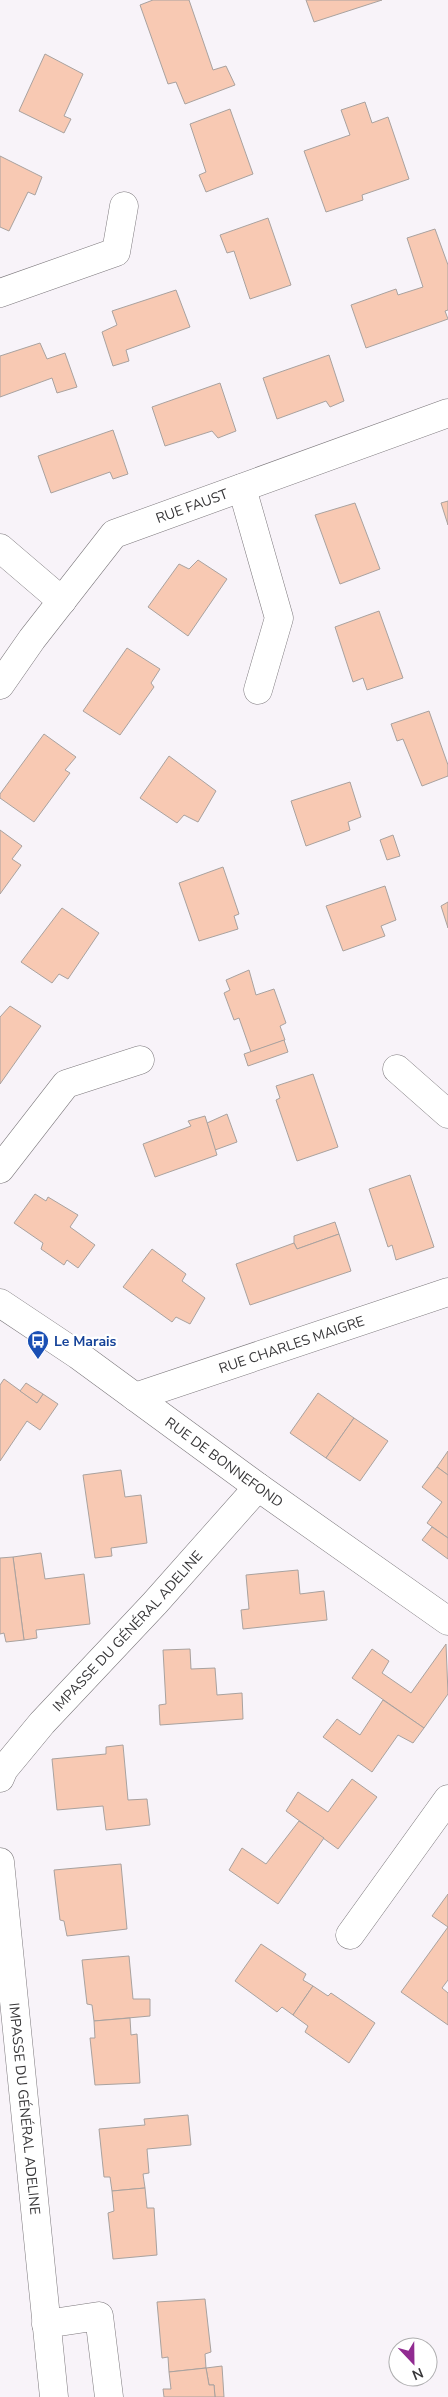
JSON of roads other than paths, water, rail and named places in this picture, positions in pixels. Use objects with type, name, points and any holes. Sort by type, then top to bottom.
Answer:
[{"type":"street","points":[[0,293],[116,252],[124,206]]},
{"type":"street","name":"RUE FAUST","points":[[0,685],[114,534],[448,413]]},
{"type":"street","points":[[242,488],[279,618],[258,690]]},
{"type":"street","points":[[0,548],[62,601]]},
{"type":"street","points":[[0,1169],[66,1084],[140,1060]]},
{"type":"street","points":[[397,1069],[448,1114]]},
{"type":"street","name":"RUE CHARLES MAIGRE","points":[[136,1397],[448,1292]]},
{"type":"street","name":"RUE DE BONNEFOND","points":[[0,1303],[136,1397],[258,1487],[448,1621]]},
{"type":"street","name":"IMPASSE DU GÉNÉRAL ADELINE","points":[[0,1778],[4,1769],[42,1723],[155,1603],[258,1487]]},
{"type":"street","points":[[350,1935],[448,1799]]},
{"type":"street","name":"IMPASSE DU GÉNÉRAL ADELINE","points":[[0,1862],[54,2397]]},
{"type":"street","points":[[46,2324],[99,2316],[110,2397]]},
{"type":"place","name":"Le Marais","points":[[38,1360]]}]
